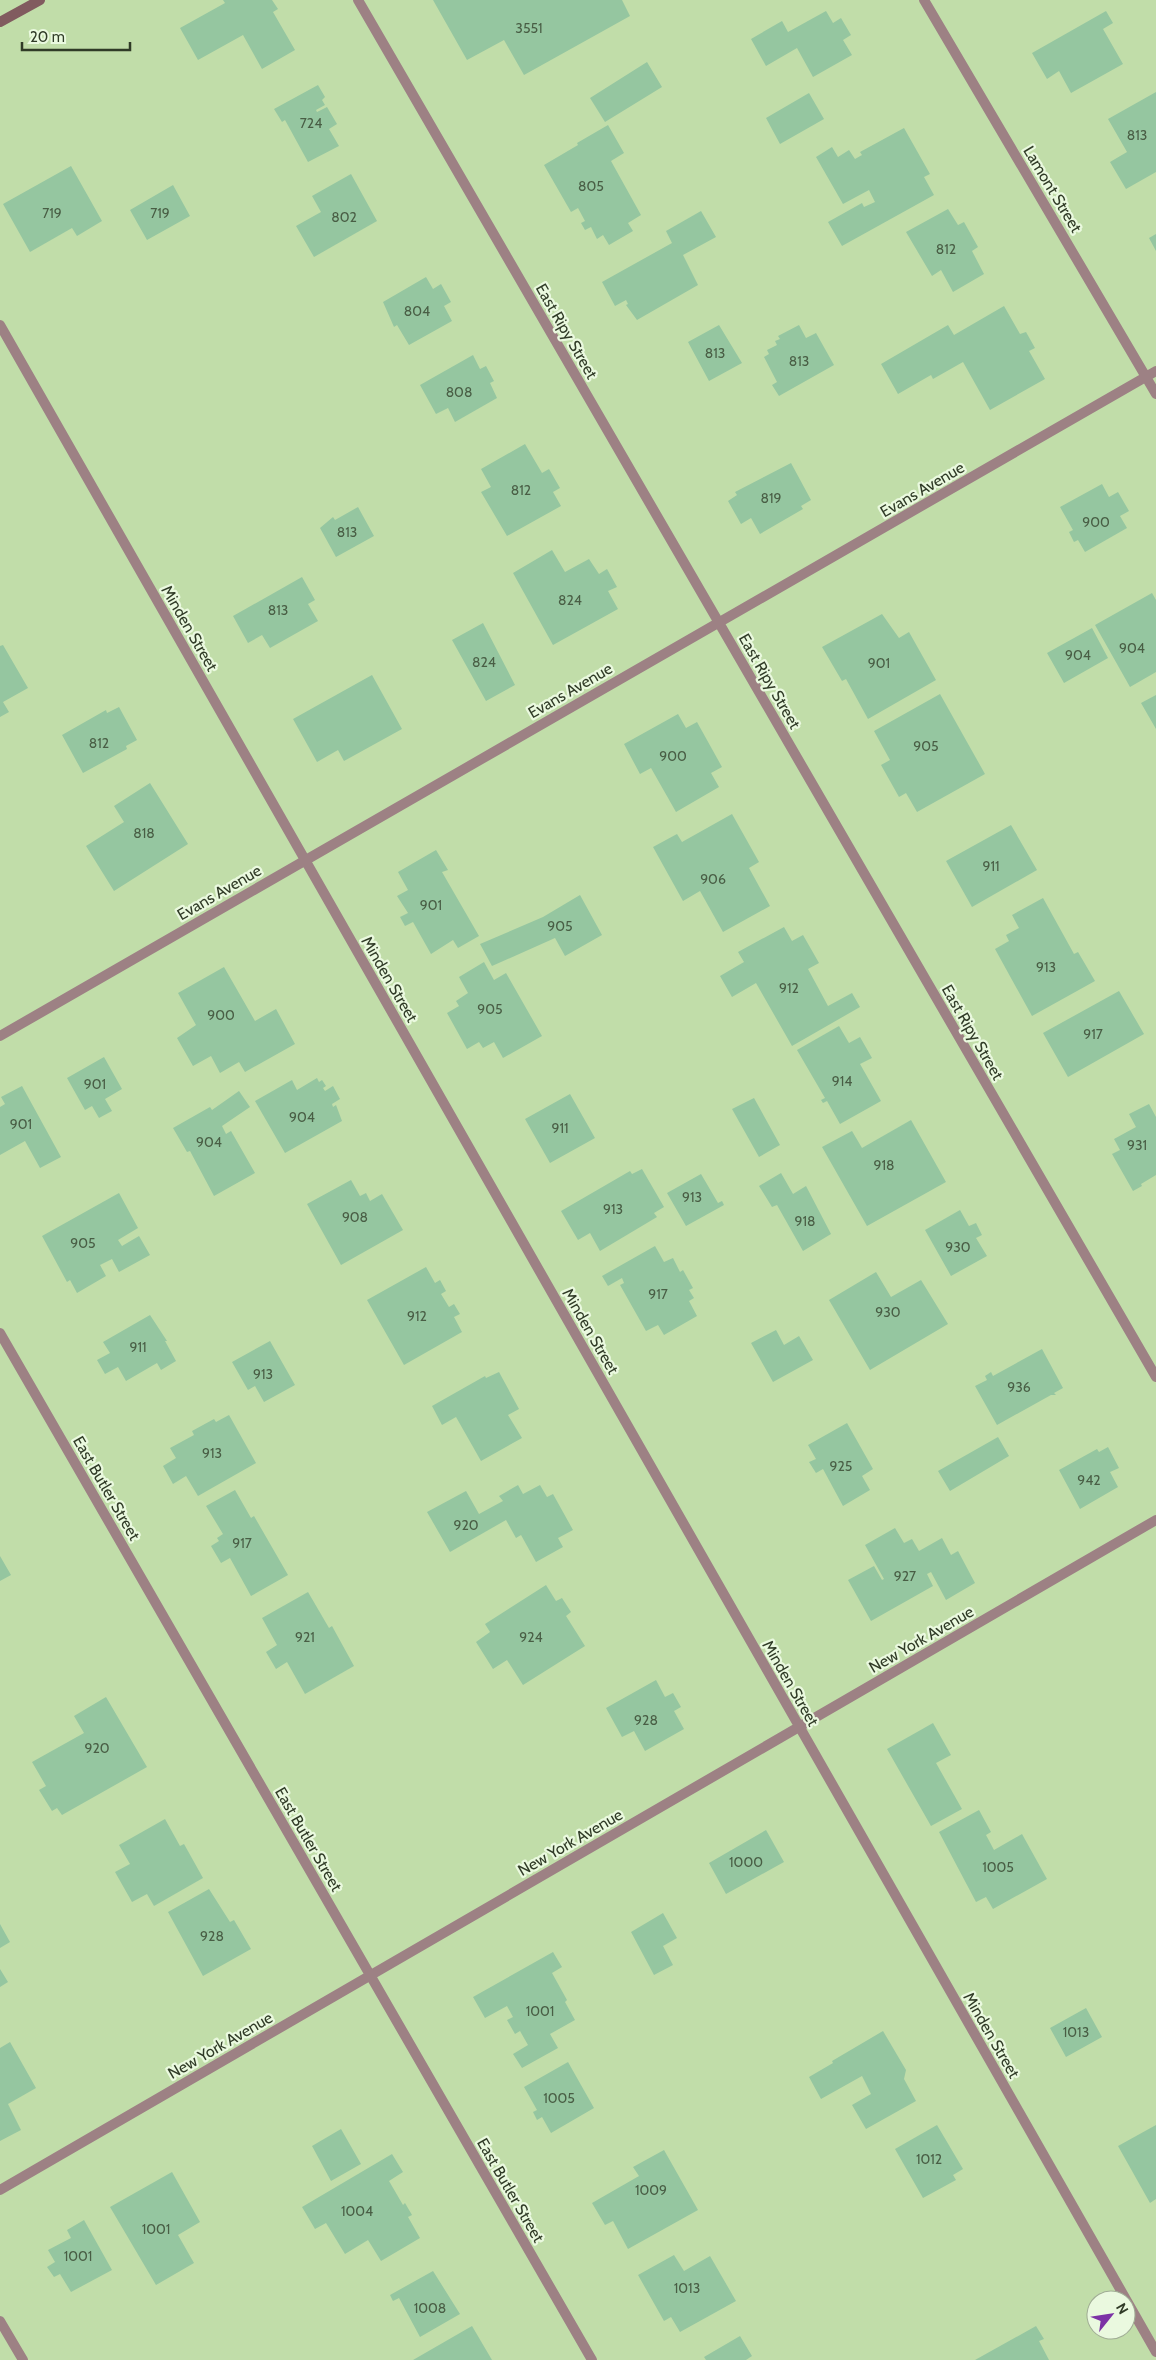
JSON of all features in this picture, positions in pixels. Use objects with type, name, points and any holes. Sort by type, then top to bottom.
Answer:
[{"type":"main road","points":[[0,22],[40,0]]},
{"type":"street","name":"East Ripy Street","points":[[358,0],[1156,1377]]},
{"type":"street","name":"Lamont Street","points":[[924,0],[1156,394]]},
{"type":"street","name":"Minden Street","points":[[0,325],[1156,2352]]},
{"type":"street","name":"Evans Avenue","points":[[0,1036],[1156,371]]},
{"type":"street","name":"East Butler Street","points":[[0,1333],[592,2360]]},
{"type":"street","name":"New York Avenue","points":[[0,2190],[1156,1520]]},
{"type":"street","points":[[0,2321],[23,2360]]},
{"type":"building","points":[[223,0],[272,0],[278,9],[273,12],[295,50],[262,69],[243,35],[198,60],[180,28],[225,3]]},
{"type":"building","points":[[433,0],[622,0],[630,16],[524,75],[504,40],[467,60]]},
{"type":"building","points":[[826,11],[833,23],[841,18],[851,35],[843,40],[852,55],[813,77],[797,48],[766,66],[751,39],[782,21],[788,32]]},
{"type":"building","points":[[1106,11],[1113,23],[1103,29],[1123,64],[1071,93],[1059,71],[1047,79],[1032,53]]},
{"type":"building","points":[[647,62],[662,87],[605,122],[590,98]]},
{"type":"building","points":[[318,85],[325,97],[322,100],[325,105],[316,110],[317,112],[327,107],[337,124],[329,129],[339,146],[308,162],[285,120],[282,122],[274,109]]},
{"type":"building","points":[[1156,92],[1156,172],[1126,189],[1110,162],[1127,152],[1108,119]]},
{"type":"building","points":[[809,93],[824,119],[780,144],[766,118]]},
{"type":"building","points":[[608,125],[624,153],[611,161],[641,215],[628,223],[633,231],[609,245],[603,235],[597,239],[591,227],[585,230],[581,223],[585,221],[578,208],[571,212],[544,165]]},
{"type":"building","points":[[904,128],[930,174],[924,177],[934,195],[842,246],[828,222],[862,203],[864,207],[875,202],[869,190],[843,204],[816,157],[832,147],[838,157],[849,150],[855,159],[862,155],[860,152]]},
{"type":"building","points":[[71,166],[102,221],[77,236],[72,228],[30,252],[3,204]]},
{"type":"building","points":[[351,174],[377,221],[314,257],[296,226],[321,212],[312,196]]},
{"type":"building","points":[[173,185],[190,216],[147,240],[130,210]]},
{"type":"building","points":[[948,209],[958,225],[964,222],[978,247],[972,251],[984,274],[953,292],[941,270],[932,276],[906,232]]},
{"type":"building","points":[[701,211],[716,237],[683,255],[698,285],[637,320],[626,305],[628,304],[626,300],[615,306],[602,282],[672,243],[666,231]]},
{"type":"building","points":[[1156,234],[1156,251],[1149,238]]},
{"type":"building","points":[[426,277],[433,289],[441,284],[451,302],[444,306],[452,321],[409,345],[397,325],[394,327],[383,302]]},
{"type":"building","points":[[1004,306],[1020,334],[1026,332],[1035,348],[1029,351],[1045,379],[990,410],[963,362],[933,379],[931,375],[898,394],[881,364],[948,325],[954,335]]},
{"type":"building","points":[[719,325],[742,363],[709,381],[688,342]]},
{"type":"building","points":[[799,325],[806,338],[816,333],[834,365],[779,396],[772,385],[777,382],[764,357],[769,354],[767,350],[777,345],[775,341],[780,339],[778,336]]},
{"type":"building","points":[[473,355],[480,369],[486,366],[494,381],[490,383],[497,398],[455,422],[448,408],[436,414],[420,385]]},
{"type":"building","points":[[525,444],[542,473],[549,469],[560,488],[553,492],[561,506],[507,536],[481,492],[491,487],[481,469]]},
{"type":"building","points":[[791,463],[811,500],[801,506],[803,509],[760,534],[751,518],[741,524],[728,501],[737,495],[735,492]]},
{"type":"building","points":[[1102,484],[1109,497],[1118,492],[1129,511],[1120,516],[1127,528],[1085,552],[1078,540],[1074,542],[1069,532],[1073,530],[1060,507]]},
{"type":"building","points":[[358,507],[374,536],[336,557],[320,528],[333,517],[335,520]]},
{"type":"building","points":[[552,550],[565,572],[589,559],[599,574],[607,569],[617,587],[608,591],[618,609],[553,645],[513,573]]},
{"type":"building","points":[[302,577],[315,600],[308,604],[318,621],[270,648],[262,635],[248,643],[233,616]]},
{"type":"building","points":[[1152,593],[1156,600],[1156,672],[1130,687],[1095,625]]},
{"type":"building","points":[[882,614],[899,638],[909,632],[936,680],[868,719],[846,679],[842,681],[822,647]]},
{"type":"building","points":[[483,623],[515,685],[486,701],[452,640]]},
{"type":"building","points":[[1092,628],[1108,658],[1064,683],[1047,653]]},
{"type":"building","points":[[3,645],[28,688],[3,702],[9,712],[0,717],[0,646]]},
{"type":"building","points":[[372,675],[402,729],[344,761],[338,750],[317,762],[293,719]]},
{"type":"building","points":[[940,694],[985,774],[917,812],[906,793],[899,797],[881,765],[890,760],[874,731]]},
{"type":"building","points":[[1156,695],[1156,729],[1141,703]]},
{"type":"building","points":[[119,707],[137,740],[126,746],[127,749],[83,773],[62,735],[106,710],[107,713]]},
{"type":"building","points":[[678,714],[686,728],[697,722],[722,767],[711,773],[719,787],[676,812],[651,768],[640,774],[624,744]]},
{"type":"building","points":[[150,783],[188,844],[114,891],[86,846],[124,822],[114,806]]},
{"type":"building","points":[[732,814],[759,862],[749,868],[770,906],[723,932],[700,891],[683,901],[653,847],[677,834],[682,842]]},
{"type":"building","points":[[1011,825],[1037,870],[972,907],[946,861]]},
{"type":"building","points":[[436,850],[448,870],[442,872],[479,936],[458,948],[453,940],[431,954],[413,922],[405,926],[400,917],[408,913],[397,896],[408,890],[398,872]]},
{"type":"building","points":[[580,895],[602,935],[565,956],[555,938],[492,966],[480,944],[543,917]]},
{"type":"building","points":[[1043,898],[1074,954],[1078,952],[1095,981],[1032,1016],[995,949],[1009,941],[1006,935],[1019,928],[1012,915]]},
{"type":"building","points":[[784,927],[792,941],[803,935],[819,963],[808,969],[828,1006],[852,993],[860,1007],[792,1046],[756,983],[732,997],[720,976],[744,962],[738,952]]},
{"type":"building","points":[[484,962],[494,980],[506,973],[542,1036],[503,1058],[494,1042],[483,1048],[479,1042],[467,1049],[447,1013],[459,1006],[456,1001],[468,993],[459,977]]},
{"type":"building","points":[[224,967],[255,1021],[276,1009],[295,1044],[245,1072],[239,1062],[220,1073],[211,1056],[193,1066],[177,1038],[196,1025],[178,993]]},
{"type":"building","points":[[1119,991],[1144,1034],[1068,1077],[1043,1033]]},
{"type":"building","points":[[839,1026],[849,1043],[860,1037],[872,1058],[860,1064],[881,1101],[840,1124],[827,1101],[823,1103],[821,1100],[825,1098],[797,1050]]},
{"type":"building","points":[[104,1057],[122,1089],[105,1099],[112,1111],[99,1118],[92,1106],[85,1110],[67,1078]]},
{"type":"building","points":[[317,1078],[319,1082],[322,1080],[326,1086],[323,1088],[325,1091],[333,1086],[340,1099],[332,1104],[333,1107],[336,1105],[342,1121],[285,1153],[255,1101],[292,1080],[297,1090]]},
{"type":"building","points":[[22,1086],[61,1157],[40,1168],[25,1141],[0,1155],[0,1107],[5,1104],[1,1097]]},
{"type":"building","points":[[239,1091],[250,1107],[222,1126],[226,1134],[231,1131],[255,1173],[214,1196],[190,1151],[187,1152],[173,1128],[210,1107],[212,1110]]},
{"type":"building","points":[[570,1094],[595,1138],[550,1163],[525,1119]]},
{"type":"building","points":[[754,1098],[780,1145],[759,1157],[732,1109]]},
{"type":"building","points":[[1149,1104],[1156,1117],[1156,1175],[1133,1191],[1112,1154],[1120,1150],[1114,1139],[1136,1127],[1129,1114]]},
{"type":"building","points":[[911,1120],[946,1182],[867,1226],[822,1147],[852,1131],[862,1148]]},
{"type":"building","points":[[642,1169],[664,1207],[654,1213],[657,1217],[600,1251],[590,1233],[578,1240],[561,1211],[630,1171],[632,1174]]},
{"type":"building","points":[[781,1173],[793,1194],[806,1186],[831,1234],[803,1251],[777,1205],[772,1207],[759,1186]]},
{"type":"building","points":[[701,1174],[718,1203],[722,1201],[724,1205],[686,1226],[667,1193]]},
{"type":"building","points":[[351,1180],[360,1196],[366,1193],[370,1201],[382,1194],[403,1230],[341,1265],[307,1204]]},
{"type":"building","points":[[119,1193],[138,1228],[118,1240],[122,1246],[139,1236],[150,1255],[119,1272],[112,1259],[100,1265],[106,1276],[77,1293],[70,1280],[67,1282],[42,1236]]},
{"type":"building","points":[[960,1210],[969,1226],[976,1223],[982,1235],[976,1238],[987,1256],[951,1276],[925,1230]]},
{"type":"building","points":[[655,1246],[664,1262],[673,1258],[680,1272],[683,1270],[693,1288],[689,1290],[694,1298],[689,1301],[697,1316],[664,1335],[658,1325],[646,1331],[620,1285],[624,1283],[622,1278],[608,1286],[602,1276]]},
{"type":"building","points":[[426,1267],[435,1283],[440,1280],[446,1291],[441,1294],[449,1307],[454,1304],[460,1314],[454,1317],[462,1332],[404,1365],[367,1300]]},
{"type":"building","points":[[876,1272],[891,1297],[921,1280],[948,1324],[870,1370],[829,1300]]},
{"type":"building","points":[[150,1315],[167,1341],[165,1341],[176,1361],[161,1370],[157,1363],[126,1381],[118,1367],[105,1374],[97,1360],[110,1353],[103,1342]]},
{"type":"building","points":[[776,1330],[784,1345],[799,1336],[813,1360],[773,1382],[751,1343]]},
{"type":"building","points":[[270,1341],[295,1385],[264,1402],[255,1386],[248,1390],[232,1362]]},
{"type":"building","points":[[1042,1349],[1063,1388],[1054,1393],[1056,1395],[1051,1395],[997,1425],[975,1386],[987,1380],[985,1376],[991,1372],[993,1376]]},
{"type":"building","points":[[499,1372],[519,1409],[508,1415],[522,1438],[481,1461],[456,1417],[442,1425],[432,1406],[485,1376],[486,1378]]},
{"type":"building","points":[[229,1415],[256,1463],[198,1496],[186,1476],[173,1484],[163,1466],[176,1458],[170,1448],[194,1435],[192,1431],[214,1419],[216,1422]]},
{"type":"building","points":[[847,1423],[873,1469],[862,1476],[870,1490],[843,1506],[823,1469],[816,1473],[809,1462],[816,1459],[808,1445]]},
{"type":"building","points":[[998,1437],[1009,1456],[950,1491],[938,1471]]},
{"type":"building","points":[[1108,1447],[1119,1468],[1110,1472],[1118,1487],[1080,1509],[1059,1470],[1097,1449],[1099,1452]]},
{"type":"building","points":[[518,1485],[523,1494],[540,1485],[547,1497],[553,1494],[573,1530],[558,1538],[563,1547],[536,1562],[521,1535],[516,1538],[506,1520],[450,1552],[427,1512],[466,1491],[479,1514],[503,1501],[499,1496]]},
{"type":"building","points":[[235,1490],[251,1518],[254,1516],[288,1575],[251,1596],[230,1558],[221,1563],[211,1546],[219,1541],[217,1538],[223,1534],[206,1506]]},
{"type":"building","points":[[895,1528],[904,1543],[912,1539],[919,1551],[942,1538],[951,1555],[958,1551],[975,1583],[946,1600],[931,1572],[927,1574],[933,1586],[871,1621],[848,1580],[874,1566],[882,1580],[884,1579],[865,1545]]},
{"type":"building","points":[[0,1556],[11,1575],[0,1581]]},
{"type":"building","points":[[546,1585],[556,1601],[562,1598],[571,1612],[566,1616],[585,1646],[523,1685],[507,1660],[493,1669],[476,1642],[490,1632],[485,1624]]},
{"type":"building","points":[[308,1592],[329,1628],[332,1626],[354,1666],[305,1694],[287,1662],[276,1669],[266,1652],[277,1645],[262,1618]]},
{"type":"building","points":[[656,1680],[665,1697],[673,1693],[681,1707],[674,1711],[684,1729],[645,1751],[634,1731],[622,1737],[606,1708]]},
{"type":"building","points":[[106,1697],[147,1767],[62,1815],[57,1808],[52,1811],[39,1790],[46,1786],[32,1762],[84,1733],[74,1716]]},
{"type":"building","points":[[933,1723],[951,1755],[936,1763],[962,1809],[931,1826],[887,1749]]},
{"type":"building","points":[[979,1810],[991,1832],[986,1835],[994,1850],[1022,1834],[1047,1879],[993,1909],[986,1897],[976,1902],[939,1832]]},
{"type":"building","points":[[165,1819],[180,1846],[184,1844],[203,1878],[154,1906],[147,1894],[132,1902],[115,1872],[130,1864],[119,1845]]},
{"type":"building","points":[[766,1830],[784,1862],[726,1894],[709,1863]]},
{"type":"building","points":[[209,1889],[230,1922],[234,1920],[251,1949],[203,1976],[168,1912]]},
{"type":"building","points":[[663,1913],[677,1938],[663,1946],[673,1965],[654,1975],[631,1932]]},
{"type":"building","points":[[0,1924],[10,1942],[0,1948]]},
{"type":"building","points":[[553,1952],[562,1967],[552,1973],[567,2000],[565,2002],[575,2020],[550,2034],[558,2048],[522,2068],[513,2054],[528,2045],[520,2031],[515,2034],[507,2020],[513,2017],[507,2006],[485,2018],[473,1997]]},
{"type":"building","points":[[0,1969],[8,1982],[0,1987]]},
{"type":"building","points":[[1086,2008],[1102,2037],[1066,2057],[1050,2028]]},
{"type":"building","points":[[883,2031],[906,2070],[904,2079],[916,2101],[866,2129],[852,2105],[871,2094],[862,2076],[821,2099],[809,2077]]},
{"type":"building","points":[[10,2042],[36,2088],[8,2104],[21,2130],[0,2141],[0,2048]]},
{"type":"building","points":[[568,2062],[594,2108],[551,2133],[542,2117],[537,2120],[533,2112],[537,2110],[524,2087]]},
{"type":"building","points":[[937,2125],[963,2169],[953,2175],[956,2180],[923,2198],[895,2149]]},
{"type":"building","points":[[1156,2125],[1156,2199],[1150,2203],[1118,2146]]},
{"type":"building","points":[[341,2129],[361,2164],[331,2181],[312,2146]]},
{"type":"building","points":[[664,2150],[698,2210],[628,2249],[613,2221],[605,2225],[592,2203],[639,2176],[633,2167]]},
{"type":"building","points":[[392,2154],[403,2172],[389,2181],[403,2205],[405,2203],[412,2215],[408,2217],[420,2238],[381,2261],[368,2240],[345,2254],[326,2223],[315,2229],[302,2207]]},
{"type":"building","points":[[172,2172],[200,2222],[178,2235],[194,2263],[156,2285],[110,2207]]},
{"type":"building","points":[[84,2220],[112,2270],[71,2292],[60,2274],[54,2277],[47,2267],[55,2262],[48,2250],[71,2238],[67,2230]]},
{"type":"building","points":[[674,2255],[684,2271],[710,2256],[736,2301],[680,2332],[671,2317],[664,2321],[638,2275]]},
{"type":"building","points":[[433,2271],[460,2314],[420,2337],[399,2298],[393,2301],[390,2295]]},
{"type":"building","points":[[472,2326],[492,2360],[413,2360]]},
{"type":"building","points":[[1036,2326],[1044,2339],[1039,2341],[1049,2360],[975,2360]]},
{"type":"building","points":[[740,2336],[752,2356],[746,2360],[706,2360],[704,2357]]}]
